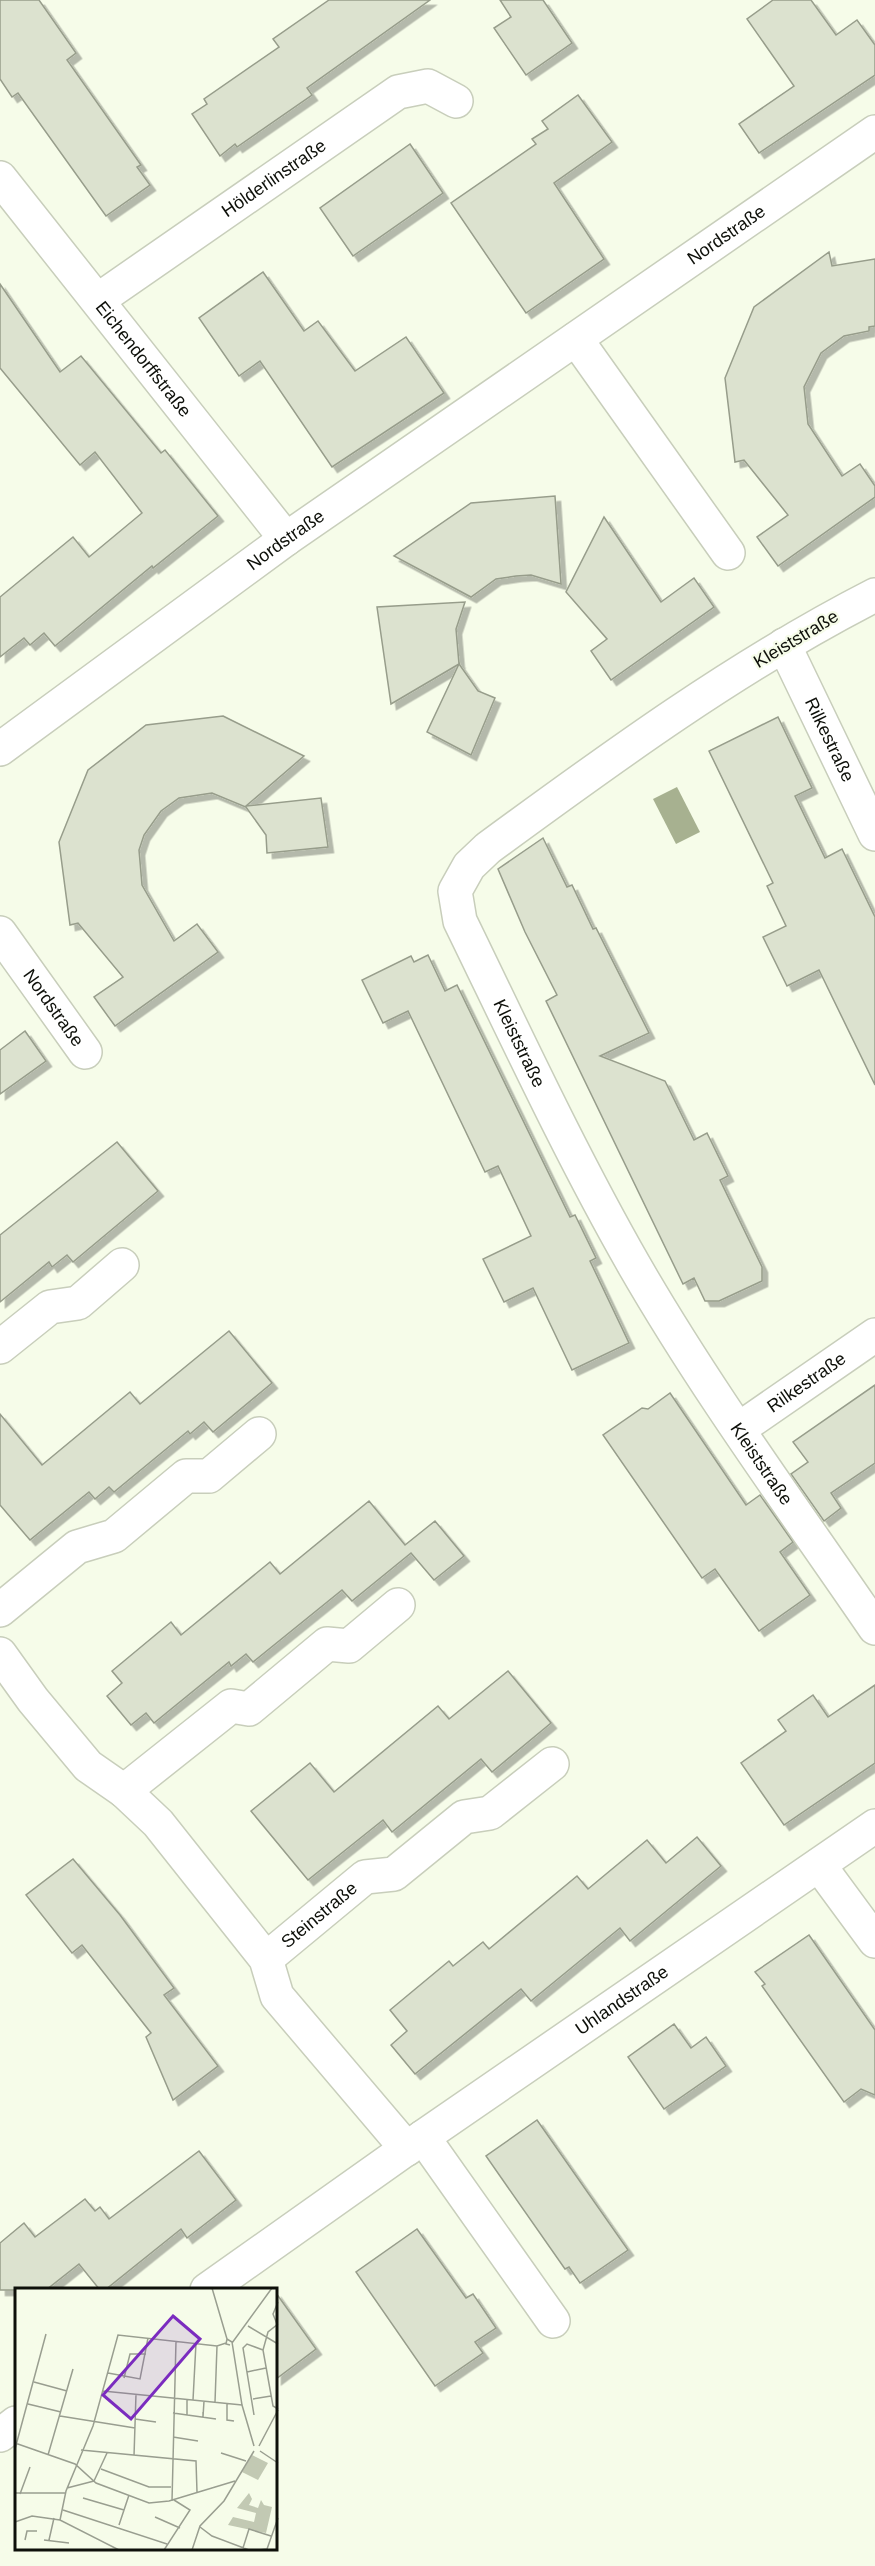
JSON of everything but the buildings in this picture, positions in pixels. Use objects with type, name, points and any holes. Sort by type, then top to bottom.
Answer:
[{"type":"street","name":"Hölderlinstraße","points":[[98,300],[398,92],[428,86],[456,101]]},
{"type":"street","name":"Nordstraße","points":[[0,749],[286,539],[875,132]]},
{"type":"street","name":"Eichendorffstraße","points":[[0,178],[286,539]]},
{"type":"street","points":[[576,339],[728,553]]},
{"type":"street","name":"Kleiststraße","points":[[875,595],[784,645],[684,708],[488,848],[469,866],[455,891],[460,921],[590,1186],[641,1276],[739,1429],[875,1628]]},
{"type":"street","name":"Rilkestraße","points":[[784,645],[875,834]]},
{"type":"street","name":"Nordstraße","points":[[0,933],[85,1052]]},
{"type":"street","points":[[0,1347],[50,1307],[78,1303],[122,1265]]},
{"type":"street","name":"Rilkestraße","points":[[739,1429],[875,1335]]},
{"type":"street","points":[[0,1610],[77,1547],[114,1536],[186,1476],[209,1476],[259,1434]]},
{"type":"street","points":[[124,1791],[231,1706],[249,1709],[327,1644],[349,1646],[398,1605]]},
{"type":"street","name":"Steinstraße","points":[[0,1654],[33,1700],[88,1766],[124,1791],[158,1823],[266,1959],[277,1996],[415,2143]]},
{"type":"street","name":"Steinstraße","points":[[266,1959],[365,1877],[394,1874],[464,1817],[490,1814],[552,1764]]},
{"type":"street","name":"Uhlandstraße","points":[[210,2288],[415,2143],[875,1826]]},
{"type":"street","points":[[819,1865],[875,1941]]},
{"type":"street","points":[[415,2143],[553,2321]]},
{"type":"shaded area","points":[[677,787],[700,832],[676,844],[653,799]]}]
